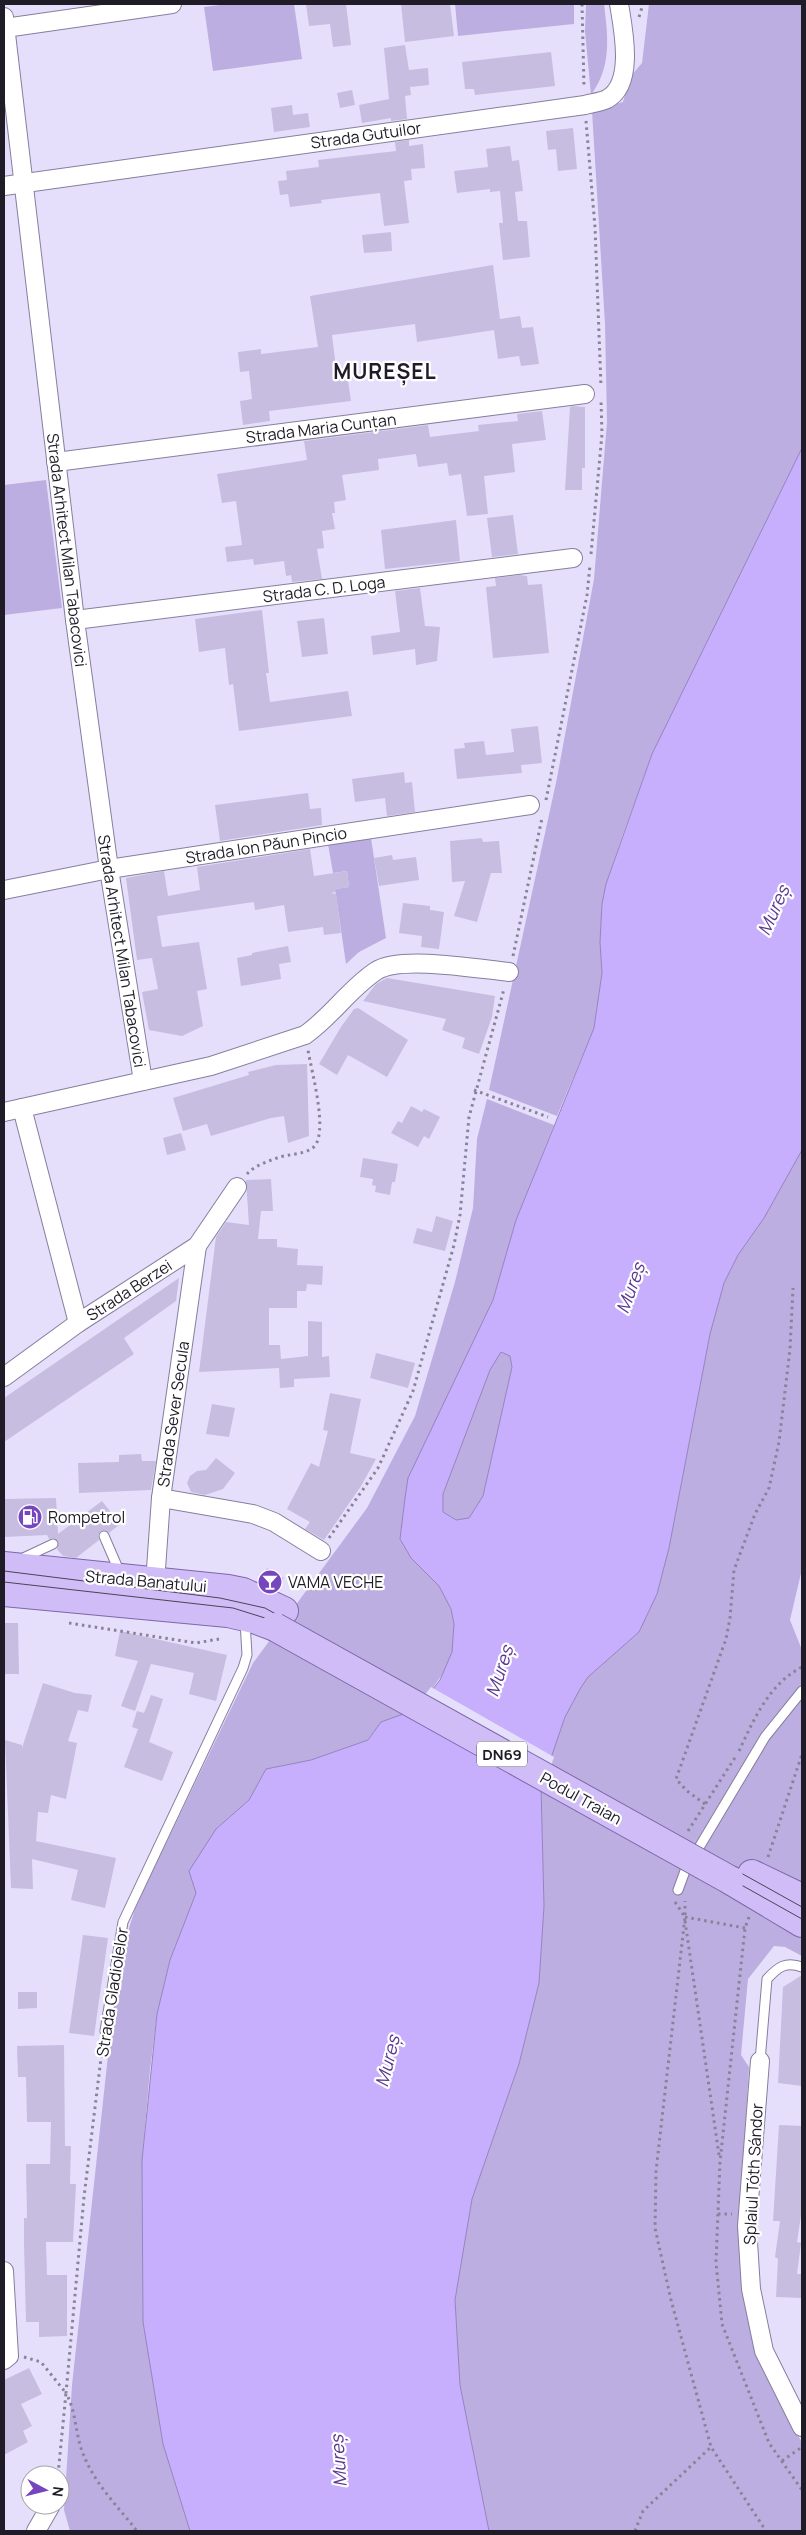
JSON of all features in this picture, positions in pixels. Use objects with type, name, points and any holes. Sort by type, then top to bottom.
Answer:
[{"type":"main road","name":"Strada Banatului","points":[[5,1575],[123,1580],[228,1588],[243,1592],[279,1619]]},
{"type":"main road","name":"Strada Banatului","points":[[5,1575],[245,1616],[279,1619]]},
{"type":"main road","name":"Podul Traian","points":[[279,1619],[733,1874]]},
{"type":"main road","name":"DN69","points":[[733,1874],[761,1879],[802,1898]]},
{"type":"main road","name":"DN69","points":[[733,1874],[802,1923]]},
{"type":"street","points":[[4,23],[172,4]]},
{"type":"street","name":"Strada Gutuilor","points":[[4,186],[585,105],[608,98],[620,84],[625,68],[624,38],[619,4]]},
{"type":"street","name":"Strada Arhitect Milan Tabacovici","points":[[4,23],[75,620],[108,869],[142,1081]]},
{"type":"street","name":"Strada Maria Cunțan","points":[[56,462],[585,394]]},
{"type":"street","name":"Strada C. D. Loga","points":[[75,620],[573,558]]},
{"type":"street","name":"Strada Ion Păun Pincio","points":[[4,890],[108,869],[530,806]]},
{"type":"street","points":[[4,1112],[211,1066],[305,1035],[317,1027],[363,982],[383,967],[394,965],[436,965],[509,972]]},
{"type":"street","points":[[22,1108],[78,1323]]},
{"type":"street","name":"Strada Berzei","points":[[4,1377],[78,1323],[197,1246],[237,1187]]},
{"type":"street","name":"Strada Sever Secula","points":[[155,1583],[161,1498],[197,1246]]},
{"type":"street","points":[[161,1498],[253,1514],[274,1522],[321,1551]]},
{"type":"street","name":"Splaiul Tóth Sándor","points":[[760,2061],[748,2226],[751,2289],[764,2351],[802,2426]]},
{"type":"street","points":[[4,2271],[6,2358]]},
{"type":"street","points":[[36,2531],[45,2515]]},
{"type":"lane","points":[[104,1536],[123,1580]]},
{"type":"lane","points":[[5,1575],[53,1544]]},
{"type":"lane","name":"Strada Gladiolelor","points":[[105,2032],[123,1922],[243,1668],[247,1655],[245,1616]]},
{"type":"lane","points":[[678,1890],[685,1871],[764,1737],[802,1691]]},
{"type":"lane","points":[[760,2061],[767,1979],[784,1964],[802,1967]]},
{"type":"path","points":[[237,1187],[252,1169],[280,1157],[311,1149],[319,1141],[321,1126],[305,1035]]},
{"type":"path","points":[[474,1090],[548,1117]]},
{"type":"path","points":[[704,1804],[686,1791],[676,1779],[726,1639],[730,1618],[734,1570],[755,1514],[769,1488],[779,1442],[786,1393],[794,1288]]},
{"type":"path","points":[[68,1622],[196,1643],[219,1639]]},
{"type":"path","points":[[687,1832],[740,1750],[752,1720],[784,1679],[802,1667]]},
{"type":"path","points":[[761,1879],[802,1754]]},
{"type":"path","points":[[672,1897],[684,1917],[720,2162]]},
{"type":"path","points":[[684,1917],[745,1928]]},
{"type":"path","points":[[684,1917],[656,2170],[655,2228],[671,2300],[711,2446],[766,2531]]},
{"type":"path","name":"Strada Gladiolelor","points":[[59,2465],[84,2197],[105,2032]]},
{"type":"path","points":[[6,2358],[29,2358],[41,2362],[66,2393],[74,2414],[84,2456],[108,2495],[137,2531]]},
{"type":"path","points":[[635,2531],[643,2511],[711,2446]]},
{"type":"path","points":[[782,2460],[802,2447]]},
{"type":"shaded area","points":[[228,4],[294,4],[302,59],[213,71],[204,7]]},
{"type":"shaded area","points":[[455,4],[574,4],[574,24],[458,36]]},
{"type":"shaded area","points":[[586,4],[604,4],[607,28],[605,62],[598,84],[591,95],[585,31]]},
{"type":"shaded area","points":[[649,4],[802,4],[802,448],[652,754],[606,884],[602,904],[600,942],[602,973],[594,1028],[557,1116],[489,1090],[557,778],[594,579],[607,422],[605,324],[592,111],[623,102],[630,77],[642,63]]},
{"type":"shaded area","points":[[46,480],[62,608],[4,615],[4,485]]},
{"type":"shaded area","points":[[371,838],[386,938],[359,952],[346,964],[335,889],[349,887],[347,871],[333,873],[328,844]]},
{"type":"shaded area","points":[[487,1099],[554,1125],[516,1220],[493,1300],[409,1478],[400,1539],[411,1558],[439,1586],[451,1609],[454,1624],[452,1652],[444,1672],[417,1710],[381,1722],[368,1740],[311,1760],[266,1769],[249,1800],[216,1829],[196,1893],[170,1960],[157,2014],[142,2160],[143,2322],[163,2444],[190,2531],[70,2531],[65,2515],[70,2515],[70,2465],[67,2465],[72,2385],[113,2010],[125,1941],[135,1909],[145,1887],[253,1663],[367,1508],[415,1416],[455,1282],[473,1208],[477,1139]]},
{"type":"shaded area","points":[[802,1150],[802,1569],[790,1620],[802,1650],[802,1956],[785,1947],[774,1946],[748,1979],[741,2055],[749,2067],[739,2238],[756,2351],[802,2443],[802,2531],[489,2531],[460,2385],[455,2300],[472,2199],[519,2064],[539,1983],[544,1906],[541,1787],[565,1717],[580,1689],[588,1677],[639,1632],[657,1594],[669,1548],[710,1334],[724,1283],[738,1255],[764,1218]]},
{"type":"shaded area","points":[[501,1352],[510,1356],[512,1367],[483,1496],[469,1518],[456,1520],[443,1512],[443,1494],[490,1370]]},
{"type":"water","name":"Mureș","points":[[802,448],[802,1150],[764,1218],[738,1255],[724,1283],[710,1334],[669,1548],[657,1594],[639,1632],[588,1677],[580,1689],[565,1717],[541,1787],[544,1906],[539,1983],[519,2064],[472,2199],[455,2300],[460,2385],[489,2531],[190,2531],[163,2444],[143,2322],[142,2160],[157,2014],[170,1960],[196,1893],[189,1871],[216,1829],[249,1800],[266,1769],[311,1760],[368,1740],[381,1722],[417,1709],[440,1680],[452,1652],[454,1624],[451,1609],[439,1586],[411,1558],[400,1539],[408,1478],[493,1300],[516,1220],[594,1028],[602,973],[600,942],[602,904],[606,884],[652,754]],"holes":[[[501,1352],[510,1356],[512,1367],[483,1496],[469,1518],[456,1520],[443,1512],[443,1494],[490,1370]]]},
{"type":"pier","points":[[431,1687],[554,1757],[545,1784],[415,1707]]},
{"type":"building","points":[[306,4],[346,4],[351,45],[333,47],[330,24],[309,26]]},
{"type":"building","points":[[401,4],[450,4],[454,36],[405,42]]},
{"type":"building","points":[[405,45],[409,70],[428,68],[429,85],[410,87],[411,95],[405,96],[407,119],[391,121],[391,118],[362,123],[359,105],[389,99],[384,48]]},
{"type":"building","points":[[551,52],[555,86],[475,95],[474,89],[465,89],[462,62]]},
{"type":"building","points":[[352,90],[355,105],[340,108],[337,93]]},
{"type":"building","points":[[292,105],[293,115],[308,113],[310,127],[274,132],[271,108]]},
{"type":"building","points":[[573,128],[577,169],[558,171],[556,149],[548,150],[546,131]]},
{"type":"building","points":[[409,140],[409,146],[423,144],[425,168],[411,169],[412,180],[404,181],[409,223],[384,226],[380,193],[321,200],[322,203],[290,207],[288,194],[280,195],[278,181],[287,180],[286,171],[319,167],[318,160],[396,151],[395,142]]},
{"type":"building","points":[[510,146],[512,161],[519,160],[523,191],[515,192],[518,221],[527,221],[530,257],[503,260],[499,223],[503,223],[500,191],[490,192],[490,189],[457,193],[454,171],[488,167],[486,149]]},
{"type":"building","points":[[391,232],[392,251],[364,253],[362,235]]},
{"type":"building","points":[[493,265],[500,319],[520,316],[522,328],[533,327],[539,364],[521,366],[519,356],[498,359],[494,330],[417,342],[415,324],[332,335],[336,368],[346,367],[351,401],[269,411],[270,421],[243,425],[240,401],[252,399],[249,371],[240,372],[238,352],[261,349],[261,354],[318,347],[310,296]]},
{"type":"building","points":[[570,407],[585,407],[585,468],[582,468],[582,490],[565,490]]},
{"type":"building","points":[[542,411],[546,440],[512,444],[515,472],[484,476],[488,514],[467,516],[461,474],[449,476],[447,463],[418,467],[416,454],[378,459],[379,470],[342,475],[346,500],[334,502],[335,513],[332,513],[335,529],[322,531],[324,548],[317,549],[322,579],[292,582],[291,575],[286,576],[284,561],[254,565],[253,559],[227,562],[225,547],[242,545],[236,501],[222,503],[217,474],[307,460],[304,441],[428,425],[430,437],[479,431],[478,425],[518,421],[517,414]]},
{"type":"building","points":[[513,515],[518,554],[492,557],[487,518]]},
{"type":"building","points":[[456,520],[460,561],[385,569],[381,530]]},
{"type":"building","points":[[527,576],[528,585],[542,584],[549,653],[493,658],[486,587],[496,586],[495,578]]},
{"type":"building","points":[[420,588],[425,626],[440,627],[437,661],[416,665],[415,649],[373,655],[371,636],[400,632],[395,591]]},
{"type":"building","points":[[262,610],[269,673],[266,673],[270,702],[348,691],[352,716],[239,731],[233,684],[229,685],[225,648],[199,652],[195,619]]},
{"type":"building","points":[[324,618],[328,654],[302,657],[297,621]]},
{"type":"building","points":[[538,726],[542,763],[521,765],[522,773],[457,779],[454,749],[465,748],[464,743],[484,741],[486,755],[514,752],[511,729]]},
{"type":"building","points":[[404,772],[405,783],[412,782],[415,812],[387,816],[385,798],[355,802],[352,779]]},
{"type":"building","points":[[308,793],[310,809],[321,808],[322,825],[220,841],[215,805]]},
{"type":"building","points":[[482,838],[483,842],[499,841],[502,873],[491,873],[477,922],[454,916],[465,881],[452,882],[450,841]]},
{"type":"building","points":[[310,849],[314,876],[347,871],[349,887],[335,889],[335,892],[331,893],[336,894],[341,933],[324,935],[323,927],[288,932],[284,905],[255,910],[254,902],[157,916],[162,947],[199,942],[207,989],[197,991],[203,1026],[182,1036],[149,1030],[142,992],[158,989],[152,958],[137,960],[126,878],[164,871],[168,896],[200,890],[197,867]]},
{"type":"building","points":[[392,855],[393,860],[416,857],[419,880],[379,886],[374,858]]},
{"type":"building","points":[[403,903],[430,906],[430,910],[444,912],[439,949],[421,947],[422,936],[399,933]]},
{"type":"building","points":[[288,946],[291,962],[279,964],[281,979],[241,986],[237,958]]},
{"type":"building","points":[[387,978],[495,996],[492,1017],[479,1054],[462,1048],[465,1038],[442,1030],[446,1019],[363,1001],[376,984]]},
{"type":"building","points":[[358,1008],[408,1040],[387,1077],[348,1055],[337,1075],[319,1064],[341,1027],[354,1009]]},
{"type":"building","points":[[307,1064],[309,1136],[288,1143],[284,1116],[271,1118],[211,1136],[207,1124],[183,1131],[173,1098],[249,1075],[248,1072],[276,1065]]},
{"type":"building","points":[[411,1106],[422,1112],[424,1109],[440,1117],[429,1139],[424,1136],[418,1147],[391,1133],[398,1121],[402,1123]]},
{"type":"building","points":[[181,1133],[186,1150],[167,1155],[163,1138]]},
{"type":"building","points":[[363,1158],[398,1164],[395,1182],[392,1182],[390,1195],[375,1192],[376,1186],[372,1185],[373,1179],[360,1177]]},
{"type":"building","points":[[271,1179],[273,1211],[261,1211],[258,1239],[277,1239],[277,1247],[298,1249],[297,1265],[323,1266],[322,1285],[307,1284],[306,1291],[297,1291],[297,1308],[269,1308],[269,1345],[280,1345],[281,1359],[308,1356],[308,1321],[322,1322],[322,1357],[329,1356],[330,1377],[294,1379],[294,1387],[280,1388],[279,1368],[199,1372],[216,1237],[226,1222],[249,1225],[246,1180]]},
{"type":"building","points":[[436,1216],[453,1221],[445,1251],[413,1243],[417,1228],[432,1232]]},
{"type":"building","points":[[179,1278],[176,1301],[124,1338],[134,1354],[4,1442],[4,1398]]},
{"type":"building","points":[[376,1353],[415,1363],[408,1388],[370,1378]]},
{"type":"building","points":[[330,1393],[361,1399],[350,1453],[376,1459],[361,1486],[324,1540],[305,1529],[310,1522],[287,1509],[311,1463],[319,1467],[328,1431],[323,1430]]},
{"type":"building","points":[[212,1404],[235,1408],[229,1437],[206,1434]]},
{"type":"building","points":[[141,1454],[142,1461],[156,1461],[151,1490],[79,1493],[78,1463],[119,1462],[119,1455]]},
{"type":"building","points":[[216,1458],[235,1473],[223,1489],[205,1495],[191,1492],[187,1483],[190,1476],[197,1471],[206,1470]]},
{"type":"building","points":[[56,1498],[58,1534],[102,1501],[120,1524],[109,1533],[101,1531],[98,1535],[99,1540],[76,1558],[63,1556],[57,1549],[58,1541],[54,1538],[49,1539],[47,1535],[4,1537],[4,1499]]},
{"type":"building","name":"VAMA VECHE","points":[[267,1568],[284,1578],[276,1590],[259,1582]]},
{"type":"building","points":[[4,1623],[18,1623],[19,1674],[4,1674]]},
{"type":"building","points":[[120,1631],[227,1655],[216,1701],[189,1694],[194,1673],[151,1664],[135,1711],[121,1706],[138,1661],[115,1656]]},
{"type":"building","points":[[43,1683],[75,1693],[92,1695],[88,1712],[78,1710],[68,1741],[77,1743],[66,1799],[51,1795],[48,1813],[38,1812],[36,1841],[116,1858],[105,1908],[71,1900],[78,1870],[32,1859],[33,1889],[11,1888],[5,1740],[22,1745],[22,1748]]},
{"type":"building","points":[[151,1695],[163,1699],[149,1742],[173,1752],[162,1781],[124,1767],[138,1729],[132,1727],[137,1711],[144,1713]]},
{"type":"building","points":[[83,1935],[108,1938],[94,2036],[69,2033]]},
{"type":"building","points":[[802,1975],[802,2086],[778,2083],[783,1987]]},
{"type":"building","points":[[18,1992],[37,1992],[37,2008],[18,2009]]},
{"type":"building","points":[[64,2045],[65,2146],[71,2146],[70,2184],[76,2184],[73,2242],[46,2242],[47,2275],[67,2275],[67,2336],[39,2337],[39,2322],[26,2322],[24,2218],[27,2218],[26,2164],[50,2164],[51,2122],[27,2122],[26,2077],[18,2077],[17,2046]]},
{"type":"building","points":[[779,2125],[802,2126],[802,2209],[797,2242],[801,2243],[797,2274],[802,2274],[802,2298],[776,2297],[778,2259],[775,2257],[780,2221],[773,2221]]},
{"type":"building","points":[[29,2368],[42,2394],[21,2404],[32,2426],[23,2431],[28,2442],[4,2455],[4,2380]]},
{"type":"tram line","points":[[4,1571],[220,1598],[265,1608],[802,1907]]},
{"type":"tram line","points":[[4,1582],[233,1608],[265,1618],[802,1919]]},
{"type":"place","name":"Rompetrol","points":[[30,1517]]},
{"type":"place","name":"VAMA VECHE","points":[[270,1582]]},
{"type":"district","name":"MUREȘEL","points":[[385,371]]}]
